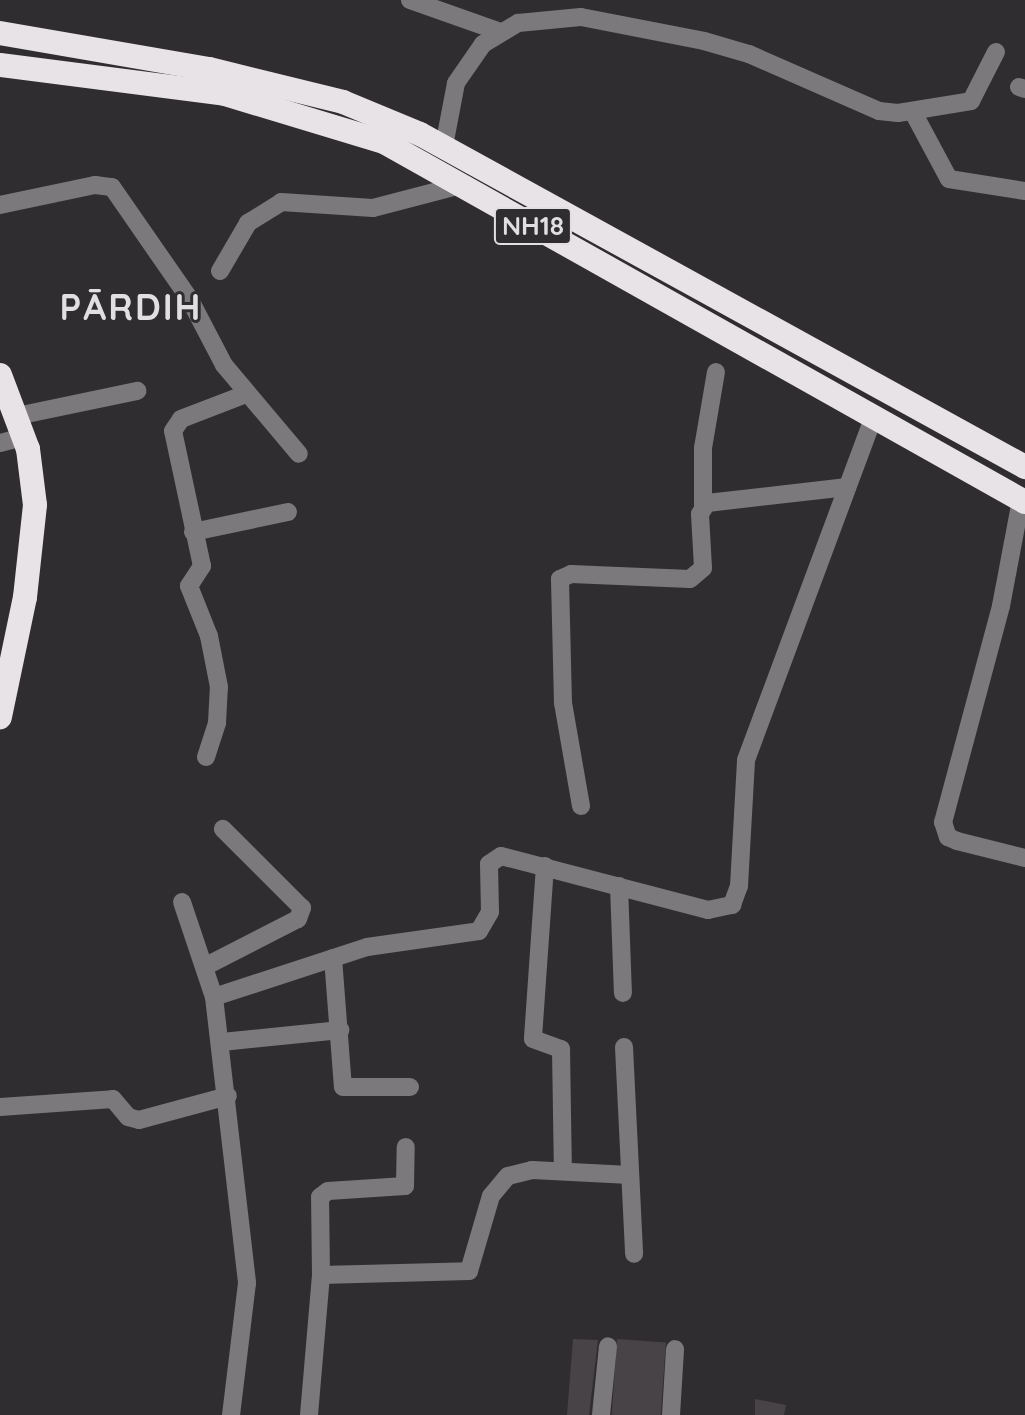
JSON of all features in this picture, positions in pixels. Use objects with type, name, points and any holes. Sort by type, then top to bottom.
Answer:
[{"type":"highway","name":"NH18","points":[[0,33],[209,69],[343,102],[444,146],[1025,467]]},
{"type":"highway","name":"NH18","points":[[0,65],[272,104],[384,142],[1023,501]]},
{"type":"highway","points":[[638,285],[655,260]]},
{"type":"highway","points":[[0,375],[7,426],[21,470],[23,518],[0,656]]},
{"type":"highway","points":[[0,717],[34,530],[33,475],[7,426]]},
{"type":"street","points":[[410,0],[498,31],[551,19],[612,20],[704,41],[749,54],[879,111],[913,112],[971,101],[996,52]]},
{"type":"street","points":[[551,0],[551,19]]},
{"type":"street","points":[[444,146],[456,83],[498,31]]},
{"type":"street","points":[[913,112],[949,179],[1025,191]]},
{"type":"street","points":[[0,205],[95,185],[112,187],[189,298],[224,365],[299,454]]},
{"type":"street","points":[[220,271],[248,223],[281,202],[373,208],[461,185]]},
{"type":"street","points":[[581,806],[563,703],[560,579],[571,574],[697,577],[704,558],[703,448],[716,372]]},
{"type":"street","points":[[7,426],[137,391]]},
{"type":"street","points":[[206,757],[220,706],[209,636],[189,586],[202,571],[173,441],[175,423],[246,394]]},
{"type":"street","points":[[214,997],[400,939],[479,931],[490,912],[487,871],[492,859],[508,856],[708,910],[727,909],[736,898],[746,760],[873,418]]},
{"type":"street","points":[[703,506],[847,487]]},
{"type":"street","points":[[1023,501],[1001,606],[943,822],[948,837],[957,841],[1025,858]]},
{"type":"street","points":[[193,532],[288,512]]},
{"type":"street","points":[[206,966],[301,914],[295,896],[223,829]]},
{"type":"street","points":[[545,866],[533,1039],[561,1049],[563,1171]]},
{"type":"street","points":[[619,886],[623,993]]},
{"type":"street","points":[[182,902],[206,966],[222,1042],[247,1283],[231,1415]]},
{"type":"street","points":[[333,958],[341,1080],[346,1089],[410,1087]]},
{"type":"street","points":[[222,1042],[340,1030]]},
{"type":"street","points":[[624,1047],[634,1254]]},
{"type":"street","points":[[0,1107],[113,1099],[128,1117],[139,1120],[228,1096]]},
{"type":"street","points":[[309,1415],[321,1275],[320,1197],[328,1191],[405,1186],[406,1147]]},
{"type":"street","points":[[321,1275],[469,1271],[499,1183],[520,1172],[630,1175]]},
{"type":"street","points":[[601,1415],[608,1346]]},
{"type":"street","points":[[671,1415],[675,1349]]},
{"type":"building","points":[[573,1339],[598,1340],[589,1415],[567,1415]]},
{"type":"building","points":[[617,1339],[666,1342],[661,1415],[612,1415]]},
{"type":"building","points":[[755,1399],[786,1405],[784,1415],[755,1415]]},
{"type":"district","name":"PĀRDIH","points":[[131,307]]}]
